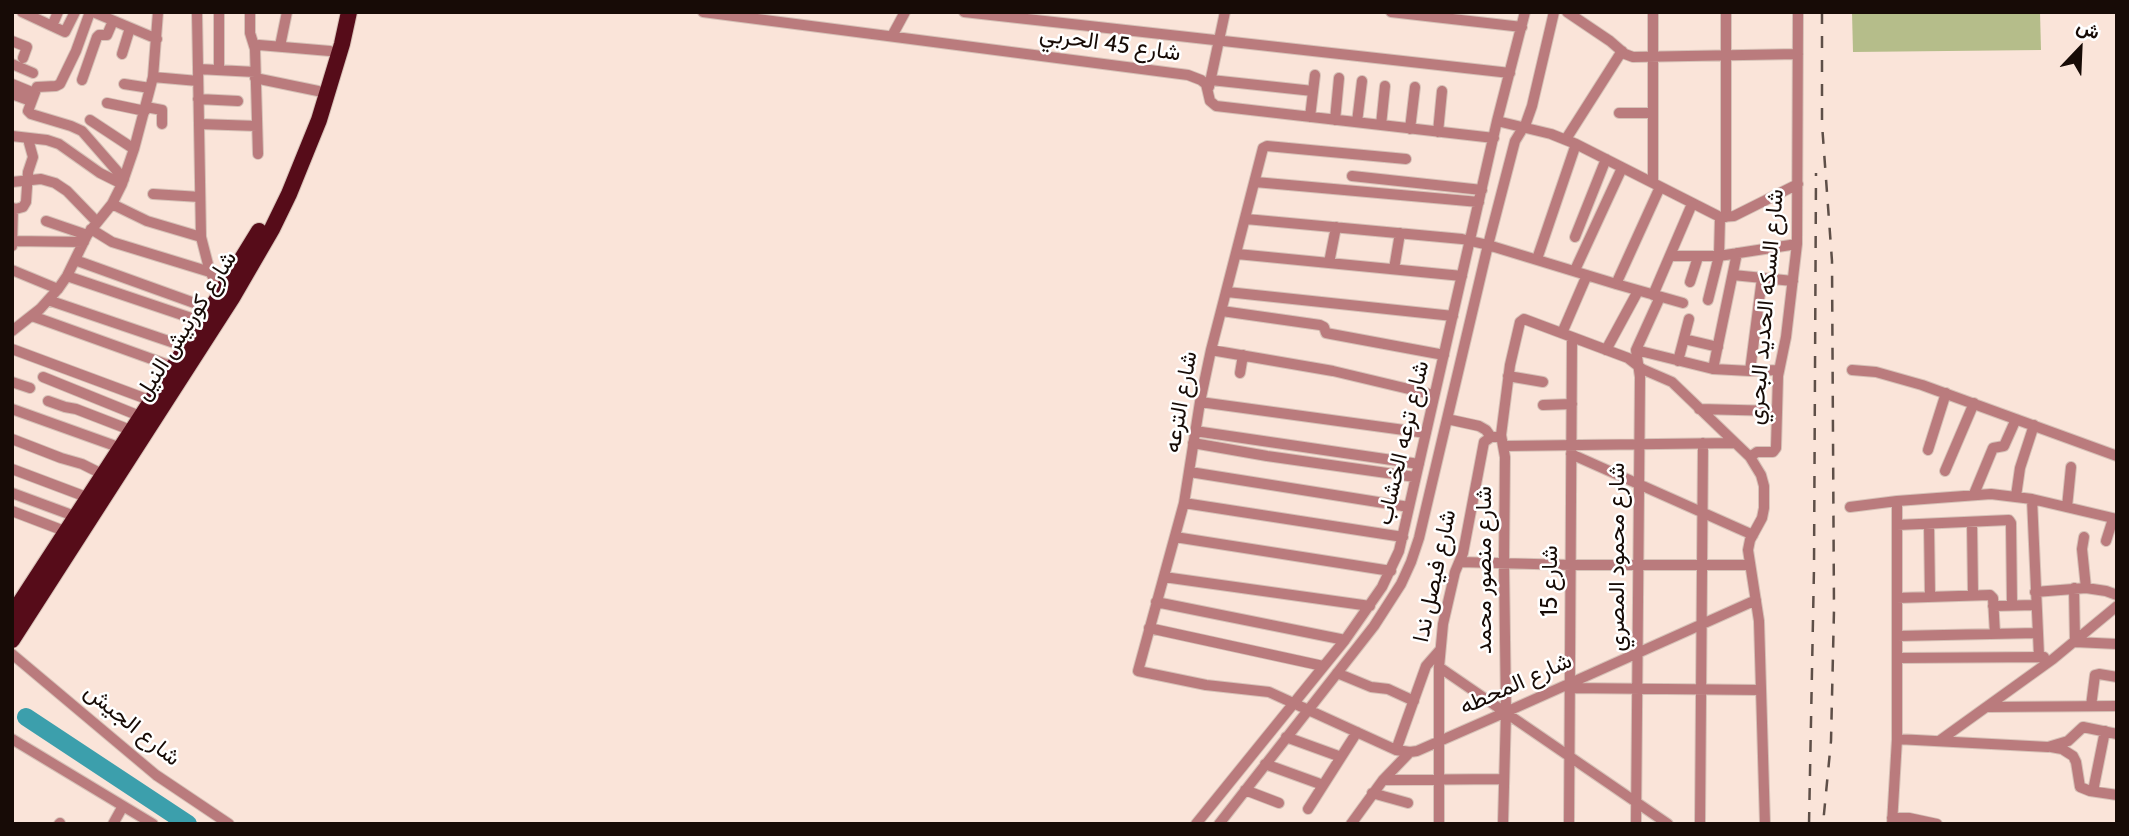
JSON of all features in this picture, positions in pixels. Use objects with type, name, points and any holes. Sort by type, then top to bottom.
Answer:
[{"type":"highway","name":"شارع كورنيش النيل","points":[[12,615],[142,417],[252,242],[279,191],[302,138],[330,51],[338,12]]},
{"type":"highway","name":"شارع كورنيش النيل","points":[[12,640],[232,298],[272,229],[319,120],[349,12]]},
{"type":"street","points":[[51,26],[58,12]]},
{"type":"street","points":[[19,25],[23,13],[64,31],[75,12]]},
{"type":"street","points":[[31,102],[38,86],[60,84],[92,12],[169,47]]},
{"type":"street","points":[[12,331],[32,316],[58,289],[90,232],[112,204],[123,182],[152,83],[158,12]]},
{"type":"street","points":[[197,12],[201,236],[210,272],[222,292]]},
{"type":"street","points":[[219,12],[219,70]]},
{"type":"street","points":[[250,12],[250,33],[255,50],[258,154]]},
{"type":"street","points":[[280,46],[287,12]]},
{"type":"street","name":"شارع 45 الحربي","points":[[703,12],[1188,75],[1209,85],[1210,101],[1216,106],[1494,138]]},
{"type":"street","points":[[892,36],[905,12]]},
{"type":"street","points":[[964,12],[1510,73]]},
{"type":"street","points":[[1225,12],[1209,85],[1313,91]]},
{"type":"street","points":[[1391,12],[1522,27]]},
{"type":"street","name":"شارع ترعه الخشاب","points":[[1196,824],[1345,640],[1391,571],[1404,537],[1415,477],[1497,121],[1525,12]]},
{"type":"street","name":"شارع ترعه الخشاب","points":[[1219,824],[1388,606],[1411,562],[1419,538],[1488,244],[1515,141],[1532,106],[1554,12]]},
{"type":"street","points":[[1567,12],[1633,57],[1798,54]]},
{"type":"street","points":[[1616,284],[1656,185],[1652,113],[1653,12]]},
{"type":"street","points":[[1708,300],[1719,256],[1723,217],[1726,12]]},
{"type":"street","name":"شارع السكه الحديد البحري","points":[[1749,457],[1757,452],[1776,450],[1779,370],[1786,337],[1797,244],[1798,12]]},
{"type":"street","points":[[82,80],[98,36],[107,35],[113,21]]},
{"type":"street","points":[[122,54],[130,28]]},
{"type":"street","points":[[12,38],[27,47],[23,58]]},
{"type":"street","points":[[255,50],[257,45],[330,51]]},
{"type":"street","points":[[1537,259],[1571,141],[1622,51]]},
{"type":"street","points":[[12,64],[33,74]]},
{"type":"street","points":[[124,84],[152,83],[219,70],[255,75],[318,91]]},
{"type":"street","points":[[1310,117],[1315,75]]},
{"type":"street","points":[[1335,120],[1339,78]]},
{"type":"street","points":[[1357,122],[1362,81]]},
{"type":"street","points":[[12,84],[31,102]]},
{"type":"street","points":[[1381,125],[1385,86]]},
{"type":"street","points":[[1410,128],[1415,87]]},
{"type":"street","points":[[1438,132],[1442,91]]},
{"type":"street","points":[[12,94],[82,131],[123,182]]},
{"type":"street","points":[[198,99],[238,101]]},
{"type":"street","points":[[107,103],[163,111],[162,124]]},
{"type":"street","points":[[1619,113],[1652,113]]},
{"type":"street","points":[[90,120],[134,149]]},
{"type":"street","points":[[1497,121],[1571,141],[1692,204],[1723,217],[1734,216],[1798,184]]},
{"type":"street","points":[[199,124],[257,126]]},
{"type":"street","points":[[12,136],[59,144],[100,173],[123,182]]},
{"type":"street","points":[[28,139],[33,157],[27,180],[26,202],[16,208],[13,243],[90,232]]},
{"type":"street","name":"شارع الترعه","points":[[1138,666],[1184,503],[1211,350],[1263,148],[1267,146],[1354,154]]},
{"type":"street","points":[[1350,190],[1354,154],[1406,159]]},
{"type":"street","points":[[1575,237],[1606,159]]},
{"type":"street","points":[[1574,271],[1622,167]]},
{"type":"street","points":[[1352,176],[1481,196]]},
{"type":"street","points":[[12,182],[41,179],[55,183],[67,191],[90,232]]},
{"type":"street","points":[[1255,182],[1350,190],[1481,196]]},
{"type":"street","points":[[153,194],[200,197]]},
{"type":"street","points":[[112,204],[147,221],[201,236]]},
{"type":"street","points":[[1692,204],[1636,350],[1713,369],[1779,370]]},
{"type":"street","points":[[1246,219],[1470,240],[1683,303]]},
{"type":"street","points":[[46,221],[90,232],[112,242],[210,272]]},
{"type":"street","points":[[1329,263],[1336,227]]},
{"type":"street","points":[[1394,269],[1400,233]]},
{"type":"street","points":[[1670,256],[1719,256],[1797,244]]},
{"type":"street","points":[[1713,369],[1737,253]]},
{"type":"street","points":[[1237,254],[1462,276]]},
{"type":"street","points":[[1690,282],[1698,257]]},
{"type":"street","points":[[75,260],[207,315]]},
{"type":"street","points":[[12,270],[58,289]]},
{"type":"street","points":[[1587,275],[1567,335],[1628,358],[1639,367],[1672,382],[1749,457],[1756,465],[1764,486],[1762,518],[1748,550],[1756,600],[1765,824]]},
{"type":"street","points":[[1733,275],[1793,281]]},
{"type":"street","points":[[67,276],[207,315]]},
{"type":"street","points":[[1750,371],[1762,278]]},
{"type":"street","points":[[1606,350],[1638,291]]},
{"type":"street","points":[[1227,292],[1453,316]]},
{"type":"street","points":[[48,300],[186,347]]},
{"type":"street","points":[[1222,311],[1320,325],[1329,334],[1444,355]]},
{"type":"street","points":[[32,316],[174,367]]},
{"type":"street","points":[[1678,361],[1689,319]]},
{"type":"street","name":"شارع منصور محمد","points":[[1503,824],[1506,712],[1499,440],[1508,376],[1522,320],[1567,335]]},
{"type":"street","name":"شارع 15","points":[[1567,335],[1572,404],[1569,824]]},
{"type":"street","points":[[1684,339],[1718,347]]},
{"type":"street","points":[[12,349],[152,401]]},
{"type":"street","points":[[1211,350],[1333,371],[1434,395]]},
{"type":"street","name":"شارع محمود المصري","points":[[1636,350],[1639,367],[1636,824]]},
{"type":"street","points":[[1240,373],[1243,355]]},
{"type":"street","points":[[1852,370],[1899,377],[2117,456]]},
{"type":"street","points":[[1508,376],[1543,382]]},
{"type":"street","points":[[43,377],[142,417]]},
{"type":"street","points":[[12,382],[30,388]]},
{"type":"street","points":[[1928,450],[1946,393]]},
{"type":"street","points":[[48,401],[132,431]]},
{"type":"street","points":[[1200,401],[1426,433]]},
{"type":"street","points":[[1945,471],[1974,403]]},
{"type":"street","points":[[1543,405],[1572,404]]},
{"type":"street","points":[[12,409],[121,448]]},
{"type":"street","points":[[1699,409],[1777,411]]},
{"type":"street","points":[[1447,419],[1479,426],[1499,440],[1571,449],[1639,444],[1734,443]]},
{"type":"street","points":[[1974,494],[1992,449],[1995,446],[2004,446],[2016,419]]},
{"type":"street","points":[[2016,496],[2022,461],[2034,425]]},
{"type":"street","points":[[1195,431],[1419,464]]},
{"type":"street","points":[[12,439],[82,464],[104,475]]},
{"type":"street","name":"شارع فيصل ندا","points":[[1439,824],[1440,650],[1451,586],[1464,547],[1483,444],[1485,440],[1499,440]]},
{"type":"street","points":[[1193,443],[1415,477]]},
{"type":"street","points":[[1700,824],[1703,443]]},
{"type":"street","points":[[1571,449],[1639,484],[1754,535]]},
{"type":"street","points":[[2067,507],[2071,467]]},
{"type":"street","points":[[12,469],[89,498]]},
{"type":"street","points":[[1190,472],[1409,506]]},
{"type":"street","points":[[12,493],[77,517]]},
{"type":"street","points":[[1850,507],[1974,494],[2016,496],[2115,519],[2106,541]]},
{"type":"street","points":[[2032,499],[2039,656]]},
{"type":"street","points":[[1897,501],[1897,739],[1892,821],[1909,818],[1937,824]]},
{"type":"street","points":[[1184,503],[1404,537]]},
{"type":"street","points":[[12,511],[68,532]]},
{"type":"street","points":[[1972,522],[1973,595]]},
{"type":"street","points":[[1897,525],[2010,522],[2012,605]]},
{"type":"street","points":[[1929,524],[1930,597]]},
{"type":"street","points":[[1175,537],[1391,571]]},
{"type":"street","points":[[2075,642],[2084,537]]},
{"type":"street","points":[[1460,562],[1749,565]]},
{"type":"street","points":[[1164,577],[1370,606]]},
{"type":"street","points":[[2035,592],[2080,588],[2117,595]]},
{"type":"street","points":[[1897,598],[1990,595],[1993,598],[1995,634]]},
{"type":"street","name":"شارع المحطه","points":[[1138,666],[1142,673],[1223,688],[1269,692],[1396,750],[1410,752],[1570,686],[1756,600]]},
{"type":"street","points":[[1156,602],[1345,640]]},
{"type":"street","points":[[1993,606],[2035,604]]},
{"type":"street","points":[[1939,741],[2053,659],[2117,606]]},
{"type":"street","points":[[1149,628],[1323,666]]},
{"type":"street","points":[[1897,636],[2037,633]]},
{"type":"street","points":[[2075,642],[2117,644]]},
{"type":"street","points":[[1396,750],[1426,666],[1440,650]]},
{"type":"street","name":"شارع الجيش","points":[[12,654],[156,775],[229,824]]},
{"type":"street","points":[[1897,658],[2039,656],[2053,659]]},
{"type":"street","points":[[1439,667],[1668,824]]},
{"type":"street","points":[[1337,673],[1371,687],[1388,689],[1414,701]]},
{"type":"street","points":[[2093,791],[2106,731],[2093,706],[2095,676],[2099,674],[2117,677]]},
{"type":"street","points":[[1570,686],[1761,690]]},
{"type":"street","points":[[1988,707],[2117,705]]},
{"type":"street","points":[[2048,747],[2068,741],[2083,727],[2106,731]]},
{"type":"street","points":[[1308,808],[1357,732]]},
{"type":"street","points":[[1286,737],[1341,757]]},
{"type":"street","points":[[12,739],[153,824]]},
{"type":"street","points":[[1897,739],[2062,749],[2077,762],[2080,787],[2117,795]]},
{"type":"street","points":[[1351,824],[1383,780],[1410,752]]},
{"type":"street","points":[[1265,764],[1323,785]]},
{"type":"street","points":[[1383,780],[1504,779]]},
{"type":"street","points":[[1245,790],[1279,803]]},
{"type":"street","points":[[1373,793],[1408,803]]},
{"type":"street","points":[[113,824],[123,806]]},
{"type":"green space","points":[[1852,12],[2040,12],[2041,50],[1853,52]]},
{"type":"waterway","points":[[26,717],[188,824]]},
{"type":"railway","points":[[1822,12],[1822,124],[1832,261],[1834,610],[1831,741],[1823,824]]},
{"type":"railway","points":[[1809,824],[1814,568],[1816,173]]}]
